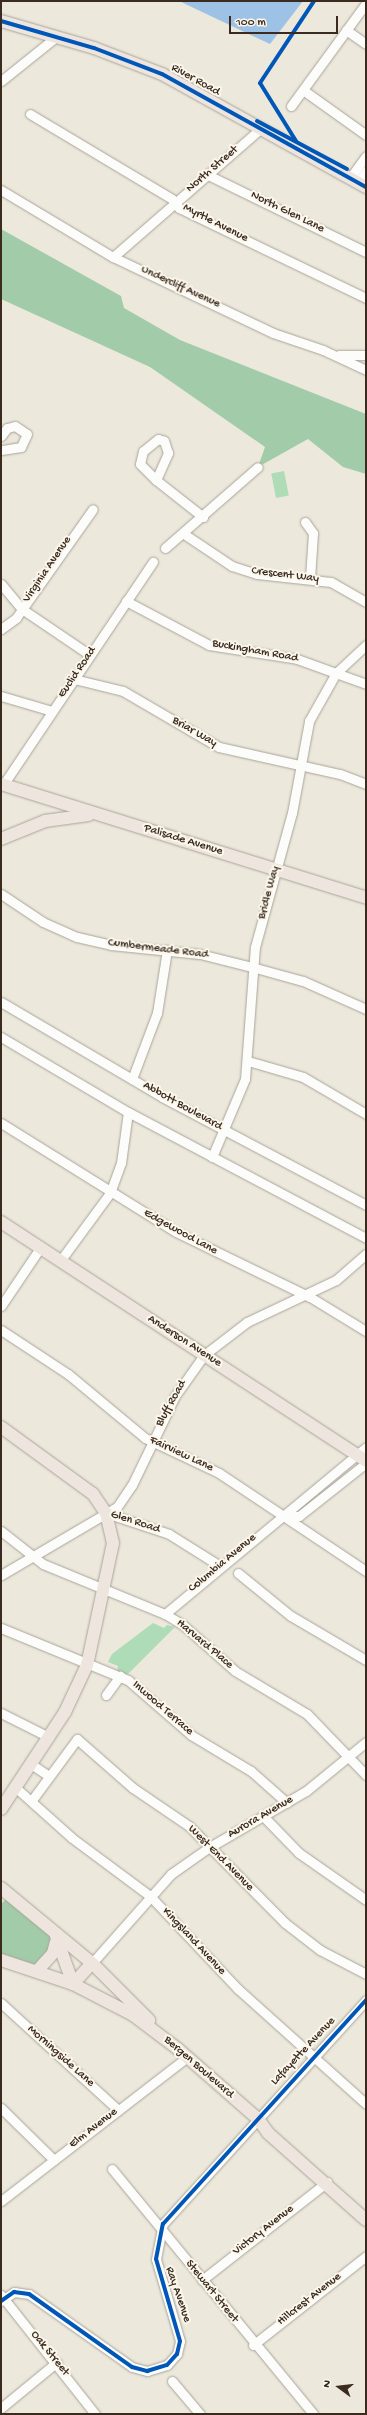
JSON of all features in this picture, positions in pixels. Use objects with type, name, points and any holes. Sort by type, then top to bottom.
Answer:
[{"type":"main road","name":"River Road","points":[[1,21],[57,36],[162,74],[259,130],[358,183]]},
{"type":"main road","name":"Palisade Avenue","points":[[2,784],[366,898]]},
{"type":"main road","points":[[1,839],[45,821],[98,814]]},
{"type":"main road","name":"Anderson Avenue","points":[[1,1222],[363,1460]]},
{"type":"main road","name":"Glen Road","points":[[1,1427],[85,1487],[106,1513]]},
{"type":"main road","points":[[3,1802],[49,1737],[74,1693],[87,1665],[105,1590],[113,1543],[106,1513]]},
{"type":"main road","points":[[1,1888],[55,1937],[92,1963],[182,2053]]},
{"type":"main road","points":[[37,1971],[53,1953],[55,1937]]},
{"type":"main road","points":[[55,1937],[73,1984],[92,1963]]},
{"type":"main road","name":"Bergen Boulevard","points":[[1,1960],[73,1984],[115,2004],[182,2053],[258,2119],[268,2134],[327,2182],[366,2220]]},
{"type":"street","points":[[291,106],[364,6]]},
{"type":"street","points":[[346,30],[366,44]]},
{"type":"street","points":[[1,81],[57,36]]},
{"type":"street","points":[[303,90],[366,135]]},
{"type":"street","name":"Myrtle Avenue","points":[[30,114],[175,203],[366,298]]},
{"type":"street","name":"North Street","points":[[113,256],[259,130]]},
{"type":"street","points":[[358,183],[366,156]]},
{"type":"street","points":[[358,183],[366,171]]},
{"type":"street","name":"North Glen Lane","points":[[208,175],[366,252]]},
{"type":"street","name":"Undercliff Avenue","points":[[1,190],[113,256],[273,333],[323,350],[366,370]]},
{"type":"street","points":[[323,350],[341,355],[366,355]]},
{"type":"street","points":[[1,436],[7,428],[15,426],[27,434],[22,447],[1,450]]},
{"type":"street","points":[[165,548],[184,534],[258,467]]},
{"type":"street","points":[[156,480],[203,517]]},
{"type":"street","name":"Virginia Avenue","points":[[1,629],[22,609],[93,509]]},
{"type":"street","points":[[305,522],[312,532],[310,578]]},
{"type":"street","name":"Crescent Way","points":[[184,534],[220,560],[245,571],[310,578],[342,586],[366,602]]},
{"type":"street","name":"Euclid Road","points":[[2,784],[153,562]]},
{"type":"street","points":[[1,584],[22,609],[90,655]]},
{"type":"street","name":"Buckingham Road","points":[[126,601],[210,645],[297,659],[366,684]]},
{"type":"street","name":"Bridle Way","points":[[212,1157],[240,1094],[248,1061],[252,967],[300,766],[308,721],[336,673],[366,645]]},
{"type":"street","name":"Briar Way","points":[[74,679],[123,691],[219,747],[300,766],[366,784]]},
{"type":"street","points":[[1,696],[52,711]]},
{"type":"street","name":"Cumbermeade Road","points":[[1,894],[42,922],[77,937],[111,945],[200,954],[252,967],[303,981],[366,1010]]},
{"type":"street","points":[[132,1079],[157,1013],[168,950]]},
{"type":"street","name":"Abbott Boulevard","points":[[1,1002],[132,1079],[224,1130],[366,1205]]},
{"type":"street","points":[[1,1037],[128,1112],[366,1238]]},
{"type":"street","points":[[248,1061],[303,1077],[366,1114]]},
{"type":"street","points":[[60,1261],[110,1192],[121,1163],[128,1112]]},
{"type":"street","name":"Edgewood Lane","points":[[1,1123],[110,1192],[203,1248],[302,1296],[366,1331]]},
{"type":"street","points":[[1,1306],[40,1248]]},
{"type":"street","name":"Bluff Road","points":[[1,1575],[106,1513],[125,1498],[176,1395],[204,1355],[248,1322],[336,1280],[366,1254]]},
{"type":"street","name":"Fairview Lane","points":[[1,1330],[68,1374],[153,1442],[219,1473],[366,1571]]},
{"type":"street","name":"Columbia Avenue","points":[[282,1516],[299,1516],[363,1460],[366,1447]]},
{"type":"street","name":"Columbia Avenue","points":[[165,1614],[220,1566],[282,1516],[363,1460]]},
{"type":"street","name":"Glen Road","points":[[106,1513],[168,1534],[220,1566]]},
{"type":"street","name":"Harvard Place","points":[[1,1531],[32,1557],[105,1590],[165,1614],[235,1671],[307,1714],[350,1755],[366,1775]]},
{"type":"street","points":[[238,1573],[291,1616],[366,1660]]},
{"type":"street","name":"Inwood Terrace","points":[[1,1628],[87,1665],[120,1676],[191,1735],[267,1783],[287,1803]]},
{"type":"street","points":[[106,1695],[120,1676]]},
{"type":"street","points":[[1,1713],[49,1737]]},
{"type":"street","name":"West End Avenue","points":[[49,1776],[77,1739],[133,1788],[180,1819],[208,1848],[304,1939],[366,1974]]},
{"type":"street","name":"Aurora Avenue","points":[[92,1963],[171,1874],[208,1848],[287,1803],[366,1742]]},
{"type":"street","points":[[31,1764],[49,1776],[32,1800]]},
{"type":"street","name":"Kingsland Avenue","points":[[15,1787],[32,1800],[72,1838],[150,1896],[238,1989],[366,2104]]},
{"type":"street","points":[[264,1817],[300,1853],[366,1900]]},
{"type":"street","name":"Lafayette Avenue","points":[[258,2119],[366,2000]]},
{"type":"street","name":"Morningside Lane","points":[[1,2004],[118,2110]]},
{"type":"street","name":"Elm Avenue","points":[[1,2201],[118,2110],[182,2053]]},
{"type":"street","points":[[1,2108],[54,2160]]},
{"type":"street","name":"Ray Avenue","points":[[2,2298],[14,2292],[28,2294],[132,2367],[147,2371],[162,2368],[172,2360],[180,2341],[157,2269],[156,2249],[162,2230],[258,2119]]},
{"type":"street","name":"Stewart Street","points":[[112,2169],[253,2344],[313,2414]]},
{"type":"street","name":"Victory Avenue","points":[[202,2280],[327,2182]]},
{"type":"street","name":"Hillcrest Avenue","points":[[253,2344],[366,2256]]},
{"type":"street","name":"Oak Street","points":[[2,2298],[57,2362],[95,2414]]},
{"type":"street","points":[[1,2408],[57,2362]]},
{"type":"street","points":[[172,2381],[200,2414]]},
{"type":"green space","points":[[1,229],[121,296],[124,308],[180,340],[366,414],[366,474],[343,467],[308,439],[258,467],[265,447],[150,367],[1,299]]},
{"type":"green space","points":[[284,471],[289,496],[276,498],[271,473]]},
{"type":"green space","points":[[153,1623],[164,1628],[167,1625],[175,1627],[128,1674],[117,1672],[118,1666],[108,1662],[112,1654]]},
{"type":"green space","points":[[10,1895],[56,1942],[37,1971],[1,1960],[1,1904]]},
{"type":"water","points":[[179,1],[303,1],[270,44]]},
{"type":"cycle path","points":[[296,141],[260,83],[314,1]]},
{"type":"cycle path","points":[[1,21],[94,48],[162,74],[366,187]]},
{"type":"cycle path","points":[[257,121],[347,169]]},
{"type":"cycle path","points":[[1,2301],[14,2292],[29,2294],[132,2367],[147,2371],[167,2365],[177,2354],[180,2341],[156,2259],[163,2224],[366,2000]]}]
